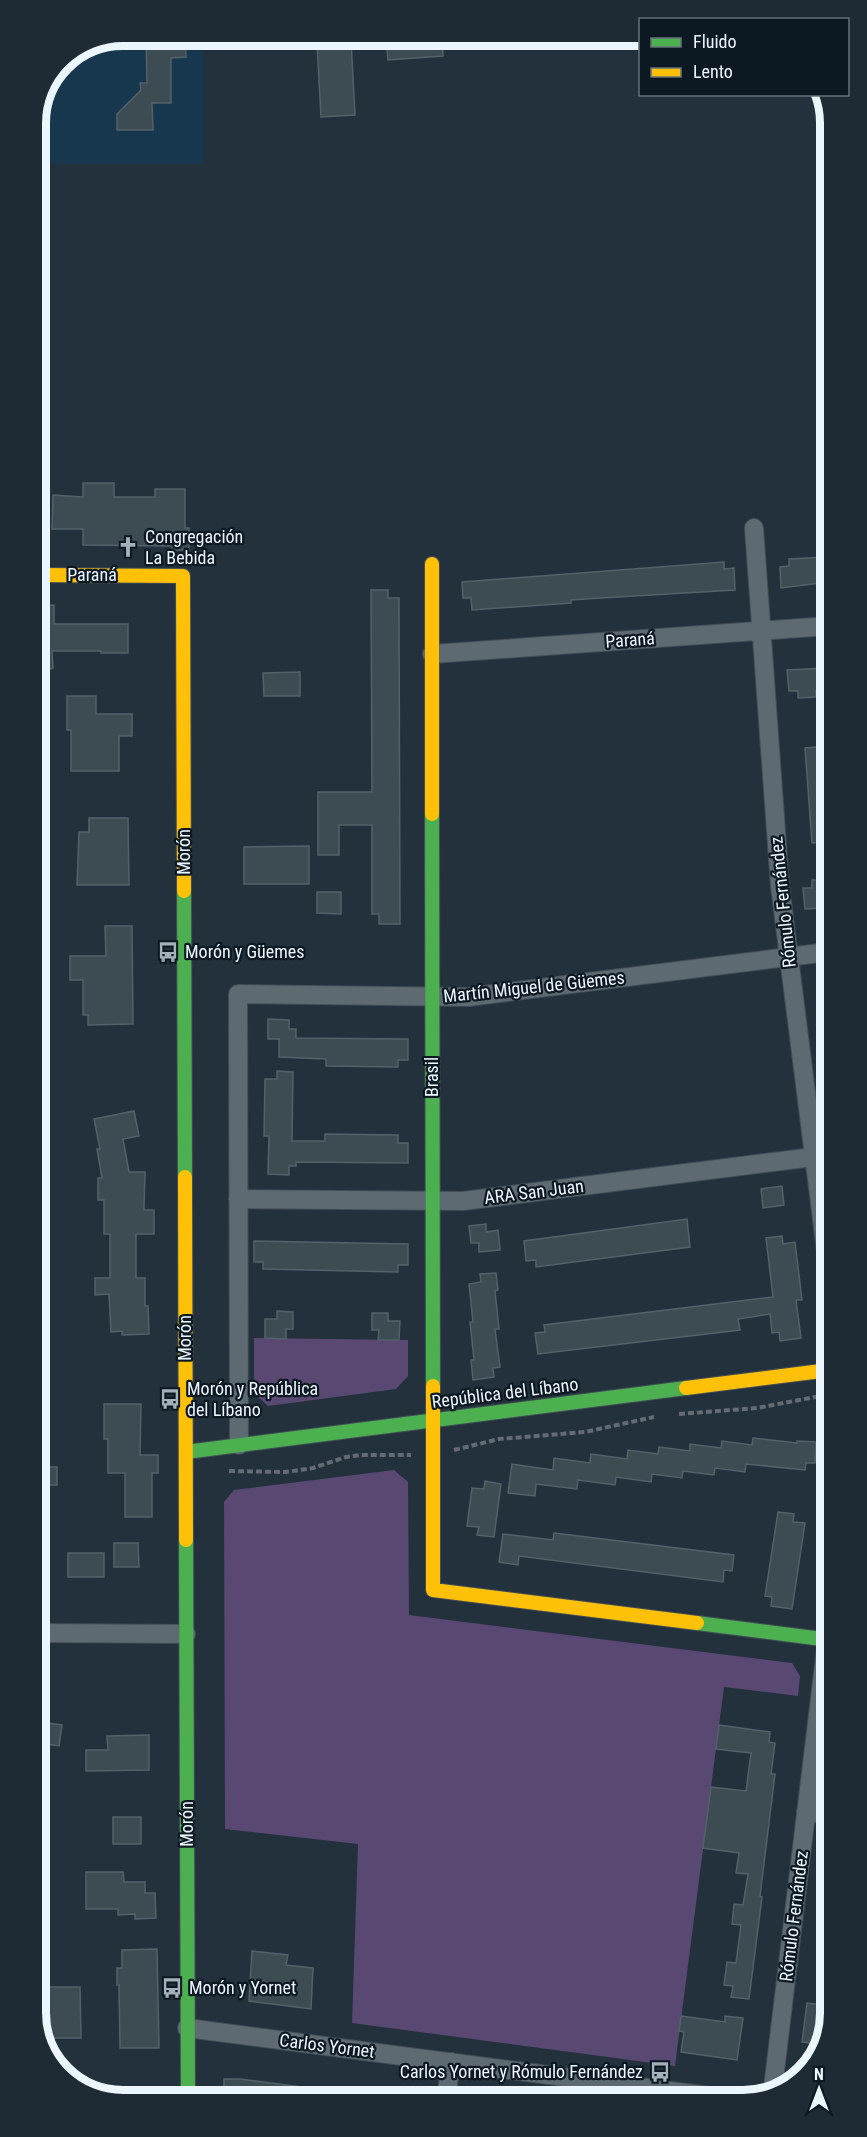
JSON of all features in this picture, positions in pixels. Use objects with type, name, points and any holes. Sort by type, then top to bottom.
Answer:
[{"type":"street","name":"Rómulo Fernández","points":[[754,528],[780,886],[789,957],[820,1144]]},
{"type":"street","name":"Brasil","points":[[432,564],[433,1590],[820,1639]]},
{"type":"street","name":"Paraná","points":[[47,575],[183,576]]},
{"type":"street","name":"Morón","points":[[183,576],[188,2090]]},
{"type":"street","name":"Paraná","points":[[432,654],[820,627]]},
{"type":"street","name":"Martín Miguel de Güemes","points":[[238,1199],[238,994],[468,997],[820,953]]},
{"type":"street","name":"ARA San Juan","points":[[238,1199],[463,1201],[820,1156]]},
{"type":"street","points":[[238,1199],[239,1445]]},
{"type":"street","name":"República del Líbano","points":[[186,1452],[820,1371]]},
{"type":"street","points":[[46,1633],[186,1634]]},
{"type":"street","name":"Rómulo Fernández","points":[[773,2084],[820,1707]]},
{"type":"street","points":[[806,1812],[820,1814]]},
{"type":"street","name":"Carlos Yornet","points":[[188,2028],[664,2090]]},
{"type":"street","points":[[447,2090],[451,2062]]},
{"type":"path","points":[[677,1414],[756,1408],[820,1397]]},
{"type":"path","points":[[220,1472],[286,1472],[313,1468],[354,1456],[450,1451],[500,1438],[585,1432],[660,1416]]},
{"type":"shaded area","points":[[124,46],[203,46],[203,164],[47,164],[47,119],[54,90],[73,66],[99,51]]},
{"type":"shaded area","points":[[254,1338],[408,1340],[408,1376],[396,1389],[268,1406],[254,1393]]},
{"type":"shaded area","points":[[394,1470],[408,1482],[409,1615],[792,1663],[800,1676],[798,1696],[724,1687],[675,2066],[352,2023],[358,1844],[225,1829],[224,1502],[234,1490]]},
{"type":"building","points":[[146,46],[185,46],[186,57],[171,58],[171,103],[152,103],[153,130],[117,130],[117,114],[141,90],[140,83],[147,83]]},
{"type":"building","points":[[317,46],[351,46],[355,115],[321,117]]},
{"type":"building","points":[[387,46],[443,47],[443,56],[388,60]]},
{"type":"building","points":[[83,483],[114,483],[114,497],[155,497],[155,489],[185,489],[185,528],[189,528],[189,550],[172,550],[172,546],[83,545],[83,529],[52,529],[53,495],[83,497]]},
{"type":"building","points":[[820,557],[820,583],[781,588],[780,567],[789,566],[789,559]]},
{"type":"building","points":[[724,562],[724,569],[734,568],[735,590],[571,600],[571,603],[472,610],[471,598],[463,598],[462,582]]},
{"type":"building","points":[[371,590],[388,590],[388,598],[399,598],[400,924],[379,924],[379,914],[372,914],[372,825],[339,825],[339,855],[318,855],[318,792],[372,792]]},
{"type":"building","points":[[47,605],[54,605],[54,624],[128,624],[128,653],[52,651],[53,668],[47,670]]},
{"type":"building","points":[[820,668],[820,690],[816,690],[816,697],[798,698],[798,691],[789,691],[787,670]]},
{"type":"building","points":[[300,672],[300,696],[264,696],[263,673]]},
{"type":"building","points":[[67,696],[96,696],[96,714],[132,714],[132,736],[119,736],[119,771],[71,771],[71,730],[67,730]]},
{"type":"building","points":[[820,747],[820,842],[812,843],[805,748]]},
{"type":"building","points":[[89,818],[128,818],[129,885],[77,885],[79,832],[89,832]]},
{"type":"building","points":[[309,846],[309,884],[244,884],[244,847]]},
{"type":"building","points":[[812,880],[820,880],[820,908],[805,909],[803,888],[812,888]]},
{"type":"building","points":[[317,892],[341,892],[341,914],[317,913]]},
{"type":"building","points":[[105,926],[132,926],[133,1024],[88,1025],[88,1015],[83,1015],[83,980],[70,980],[70,956],[106,956]]},
{"type":"building","points":[[268,1019],[289,1020],[289,1029],[296,1029],[296,1038],[408,1039],[408,1060],[398,1060],[398,1067],[326,1066],[326,1059],[279,1057],[279,1039],[268,1039]]},
{"type":"building","points":[[277,1071],[293,1072],[292,1141],[325,1141],[325,1134],[398,1135],[398,1143],[408,1143],[408,1163],[296,1162],[296,1166],[289,1166],[289,1175],[268,1174],[269,1136],[264,1136],[265,1079],[277,1079]]},
{"type":"building","points":[[134,1111],[139,1136],[123,1139],[129,1172],[145,1172],[144,1210],[154,1210],[154,1234],[136,1234],[136,1278],[145,1278],[145,1306],[148,1306],[149,1334],[122,1335],[122,1331],[111,1332],[109,1294],[95,1295],[95,1278],[110,1278],[110,1234],[104,1234],[104,1200],[98,1200],[98,1178],[102,1178],[97,1149],[100,1149],[94,1119]]},
{"type":"building","points":[[782,1186],[784,1205],[763,1208],[761,1189]]},
{"type":"building","points":[[687,1219],[690,1247],[536,1267],[536,1260],[526,1261],[524,1241]]},
{"type":"building","points":[[486,1224],[486,1232],[498,1230],[500,1250],[479,1252],[479,1243],[471,1243],[469,1226]]},
{"type":"building","points":[[782,1236],[783,1244],[795,1242],[802,1300],[796,1300],[801,1338],[780,1341],[779,1332],[772,1333],[770,1314],[738,1319],[740,1330],[538,1354],[535,1333],[545,1332],[544,1325],[773,1297],[766,1238]]},
{"type":"building","points":[[254,1241],[408,1244],[408,1265],[398,1265],[398,1272],[263,1269],[263,1262],[254,1262]]},
{"type":"building","points":[[496,1273],[498,1290],[495,1291],[499,1329],[495,1329],[500,1367],[493,1368],[494,1377],[473,1380],[471,1360],[474,1360],[470,1322],[473,1322],[469,1284],[481,1282],[480,1274]]},
{"type":"building","points":[[277,1311],[293,1312],[293,1329],[286,1329],[286,1339],[265,1338],[265,1319],[277,1319]]},
{"type":"building","points":[[372,1313],[388,1313],[388,1321],[400,1321],[399,1340],[378,1340],[379,1330],[372,1330]]},
{"type":"building","points":[[104,1404],[141,1404],[140,1455],[158,1455],[158,1473],[152,1473],[152,1517],[125,1517],[125,1473],[108,1473],[108,1439],[104,1439]]},
{"type":"building","points":[[753,1438],[797,1443],[797,1441],[816,1442],[815,1463],[806,1463],[805,1470],[746,1464],[745,1472],[715,1468],[714,1475],[683,1471],[682,1478],[652,1474],[651,1482],[616,1477],[615,1485],[578,1480],[577,1489],[536,1484],[535,1496],[508,1493],[512,1464],[553,1470],[554,1458],[590,1463],[591,1454],[627,1459],[628,1450],[658,1454],[659,1447],[690,1451],[690,1444],[721,1448],[722,1441],[752,1445]]},
{"type":"building","points":[[46,1467],[57,1467],[57,1485],[46,1485]]},
{"type":"building","points":[[485,1481],[501,1484],[494,1537],[477,1535],[479,1527],[467,1526],[472,1488],[484,1489]]},
{"type":"building","points":[[778,1512],[794,1514],[793,1522],[805,1523],[792,1609],[771,1606],[772,1597],[765,1596]]},
{"type":"building","points":[[554,1533],[734,1555],[732,1571],[724,1570],[723,1582],[519,1556],[518,1565],[499,1562],[503,1534],[553,1540]]},
{"type":"building","points":[[114,1543],[138,1543],[139,1567],[114,1567]]},
{"type":"building","points":[[68,1553],[104,1553],[104,1577],[68,1577]]},
{"type":"building","points":[[46,1723],[62,1725],[59,1746],[46,1744]]},
{"type":"building","points":[[719,1725],[770,1732],[769,1742],[775,1743],[771,1774],[775,1774],[749,1999],[731,1997],[733,1986],[724,1985],[727,1962],[736,1963],[741,1925],[732,1924],[734,1904],[743,1905],[748,1874],[736,1873],[739,1853],[703,1848],[711,1787],[746,1791],[751,1753],[716,1749]]},
{"type":"building","points":[[149,1735],[149,1770],[86,1771],[86,1750],[108,1750],[107,1736]]},
{"type":"building","points":[[113,1817],[141,1817],[141,1844],[113,1844]]},
{"type":"building","points":[[86,1872],[123,1872],[124,1882],[145,1882],[145,1893],[155,1893],[156,1918],[135,1919],[135,1914],[118,1915],[118,1909],[86,1909]]},
{"type":"building","points":[[157,1949],[159,2048],[120,2048],[117,1968],[122,1968],[122,1950]]},
{"type":"building","points":[[252,1951],[288,1955],[286,1965],[313,1968],[311,2009],[249,2001]]},
{"type":"building","points":[[46,1987],[80,1987],[81,2038],[51,2038],[46,2013]]},
{"type":"building","points":[[807,2003],[820,2005],[819,2028],[814,2043],[802,2042]]},
{"type":"building","points":[[681,2016],[725,2022],[725,2016],[743,2018],[737,2060],[681,2052],[684,2032],[679,2031]]},
{"type":"building","points":[[224,2079],[316,2089],[316,2090],[224,2090]]},
{"type":"traffic: fast","points":[[432,814],[433,1386]]},
{"type":"traffic: fast","points":[[184,891],[185,1177]]},
{"type":"traffic: fast","points":[[186,1452],[686,1388]]},
{"type":"traffic: fast","points":[[186,1540],[188,2090]]},
{"type":"traffic: fast","points":[[697,1623],[820,1639]]},
{"type":"traffic: slow","points":[[432,564],[432,814]]},
{"type":"traffic: slow","points":[[47,575],[183,576],[184,891]]},
{"type":"traffic: slow","points":[[185,1177],[186,1540]]},
{"type":"traffic: slow","points":[[686,1388],[820,1371]]},
{"type":"traffic: slow","points":[[433,1386],[433,1590],[697,1623]]},
{"type":"place","name":"Congregación La Bebida","points":[[128,547]]},
{"type":"place","name":"Morón y Güemes","points":[[168,952]]},
{"type":"place","name":"Morón y República del Líbano","points":[[170,1399]]},
{"type":"place","name":"Morón y Yornet","points":[[172,1988]]},
{"type":"place","name":"Carlos Yornet y Rómulo Fernández","points":[[660,2072]]}]
